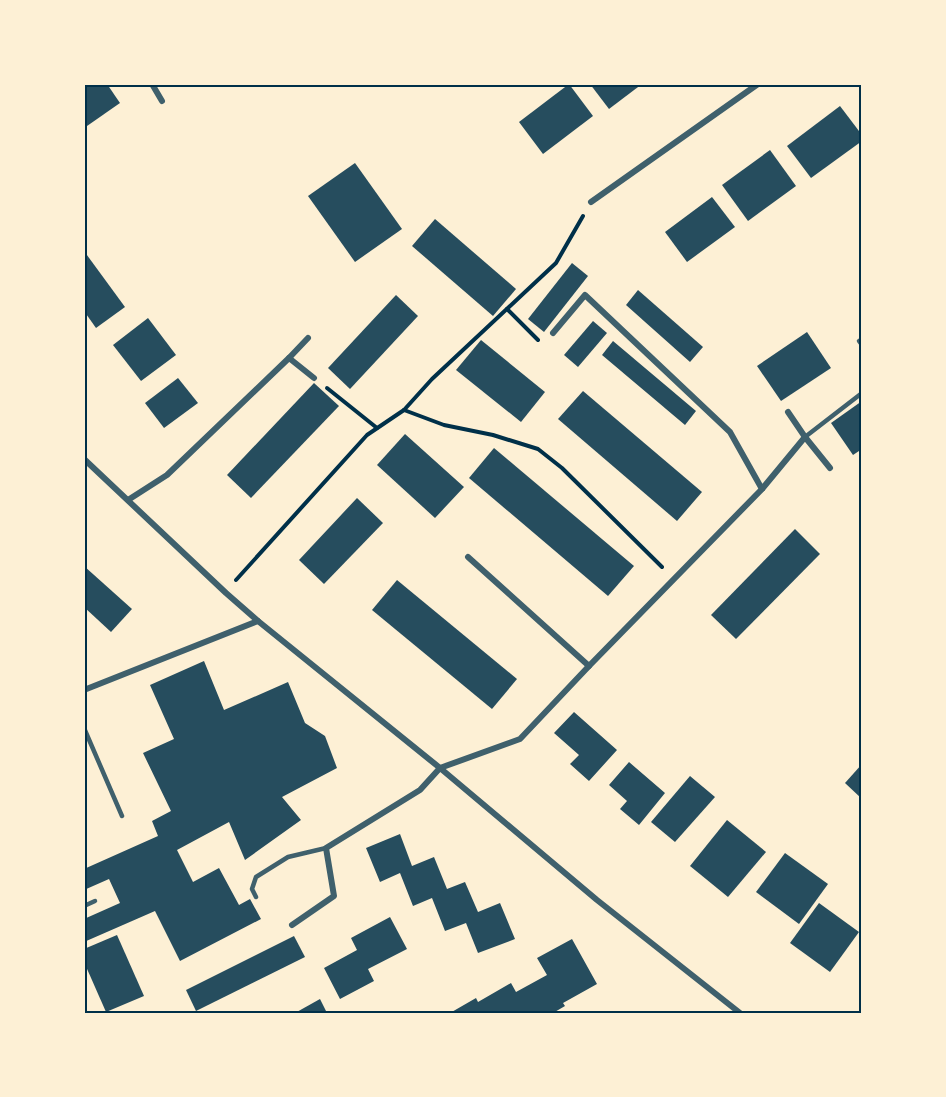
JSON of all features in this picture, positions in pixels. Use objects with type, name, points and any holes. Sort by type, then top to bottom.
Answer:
[{"type":"street","points":[[152,84],[162,101]]},
{"type":"street","points":[[591,202],[758,84]]},
{"type":"street","points":[[553,333],[585,296],[730,432],[762,489]]},
{"type":"street","points":[[128,500],[167,475],[308,338]]},
{"type":"street","points":[[288,358],[314,378]]},
{"type":"street","points":[[788,412],[830,468]]},
{"type":"street","points":[[292,925],[333,896],[326,848],[420,790],[440,768],[520,739],[588,666],[762,489],[805,437]]},
{"type":"street","points":[[84,459],[258,621],[440,768],[597,900],[740,1013]]},
{"type":"street","points":[[468,557],[588,666]]},
{"type":"street","points":[[84,690],[258,621]]},
{"type":"lane","points":[[805,437],[862,393]]},
{"type":"lane","points":[[84,728],[122,816]]},
{"type":"lane","points":[[256,897],[252,889],[256,877],[288,857],[326,848]]},
{"type":"lane","points":[[84,906],[95,901]]},
{"type":"path","points":[[226,593],[367,435],[404,410],[432,379],[556,263],[591,202]]},
{"type":"path","points":[[507,309],[542,345],[553,333]]},
{"type":"path","points":[[314,378],[378,428]]},
{"type":"path","points":[[404,410],[444,425],[493,435],[538,449],[562,468],[674,580]]},
{"type":"building","points":[[84,84],[107,84],[120,103],[87,126],[84,122]]},
{"type":"building","points":[[569,84],[593,116],[543,154],[519,122]]},
{"type":"building","points":[[590,84],[642,84],[609,109]]},
{"type":"building","points":[[840,106],[862,135],[862,141],[811,178],[787,146]]},
{"type":"building","points":[[770,150],[796,186],[748,221],[722,185]]},
{"type":"building","points":[[355,163],[402,229],[355,262],[308,196]]},
{"type":"building","points":[[712,197],[735,227],[687,262],[665,232]]},
{"type":"building","points":[[435,219],[516,289],[493,316],[412,246]]},
{"type":"building","points":[[84,251],[125,307],[96,328],[84,311]]},
{"type":"building","points":[[572,263],[588,276],[544,332],[528,319]]},
{"type":"building","points":[[638,290],[703,347],[690,362],[626,305]]},
{"type":"building","points":[[396,295],[418,316],[350,389],[328,368]]},
{"type":"building","points":[[148,318],[176,355],[141,381],[113,345]]},
{"type":"building","points":[[593,321],[607,333],[578,367],[564,355]]},
{"type":"building","points":[[807,332],[831,368],[781,401],[757,366]]},
{"type":"building","points":[[481,340],[545,392],[521,422],[456,370]]},
{"type":"building","points":[[613,341],[696,411],[685,425],[602,355]]},
{"type":"building","points":[[178,378],[198,403],[164,428],[145,403]]},
{"type":"building","points":[[314,383],[339,406],[251,498],[227,475]]},
{"type":"building","points":[[583,391],[702,492],[677,521],[558,419]]},
{"type":"building","points":[[862,401],[862,449],[853,455],[831,423]]},
{"type":"building","points":[[405,434],[464,487],[435,518],[377,465]]},
{"type":"building","points":[[494,448],[634,566],[608,596],[469,478]]},
{"type":"building","points":[[357,498],[383,523],[324,584],[299,560]]},
{"type":"building","points":[[795,529],[820,554],[736,639],[711,615]]},
{"type":"building","points":[[84,566],[132,609],[111,632],[84,607]]},
{"type":"building","points":[[397,580],[517,679],[492,709],[372,610]]},
{"type":"building","points":[[204,661],[224,710],[288,682],[305,723],[325,736],[337,768],[282,797],[301,820],[245,860],[229,822],[177,850],[193,882],[219,868],[239,905],[250,899],[261,919],[180,961],[155,911],[84,942],[84,919],[120,903],[109,879],[84,890],[84,869],[158,836],[152,821],[171,811],[143,753],[174,739],[150,685]]},
{"type":"building","points":[[574,712],[617,750],[589,781],[570,764],[579,755],[554,733]]},
{"type":"building","points":[[629,762],[665,793],[639,825],[620,809],[627,801],[609,785]]},
{"type":"building","points":[[862,764],[862,799],[845,783]]},
{"type":"building","points":[[690,776],[715,797],[675,842],[651,822]]},
{"type":"building","points":[[727,820],[766,852],[728,897],[690,866]]},
{"type":"building","points":[[400,834],[412,866],[434,857],[447,889],[465,882],[478,912],[500,903],[515,939],[478,953],[466,923],[445,931],[432,898],[413,906],[400,873],[380,882],[366,848]]},
{"type":"building","points":[[785,853],[828,884],[799,924],[756,892]]},
{"type":"building","points":[[819,903],[859,932],[830,972],[790,943]]},
{"type":"building","points":[[390,917],[407,949],[368,969],[374,981],[340,999],[324,968],[357,950],[351,938]]},
{"type":"building","points":[[117,935],[144,996],[106,1012],[84,962],[84,949]]},
{"type":"building","points":[[294,936],[305,957],[196,1011],[186,990]]},
{"type":"building","points":[[572,939],[597,984],[563,1003],[565,1006],[553,1013],[450,1013],[476,998],[478,1002],[511,983],[516,992],[547,975],[537,958]]},
{"type":"building","points":[[320,999],[327,1013],[295,1013]]}]
